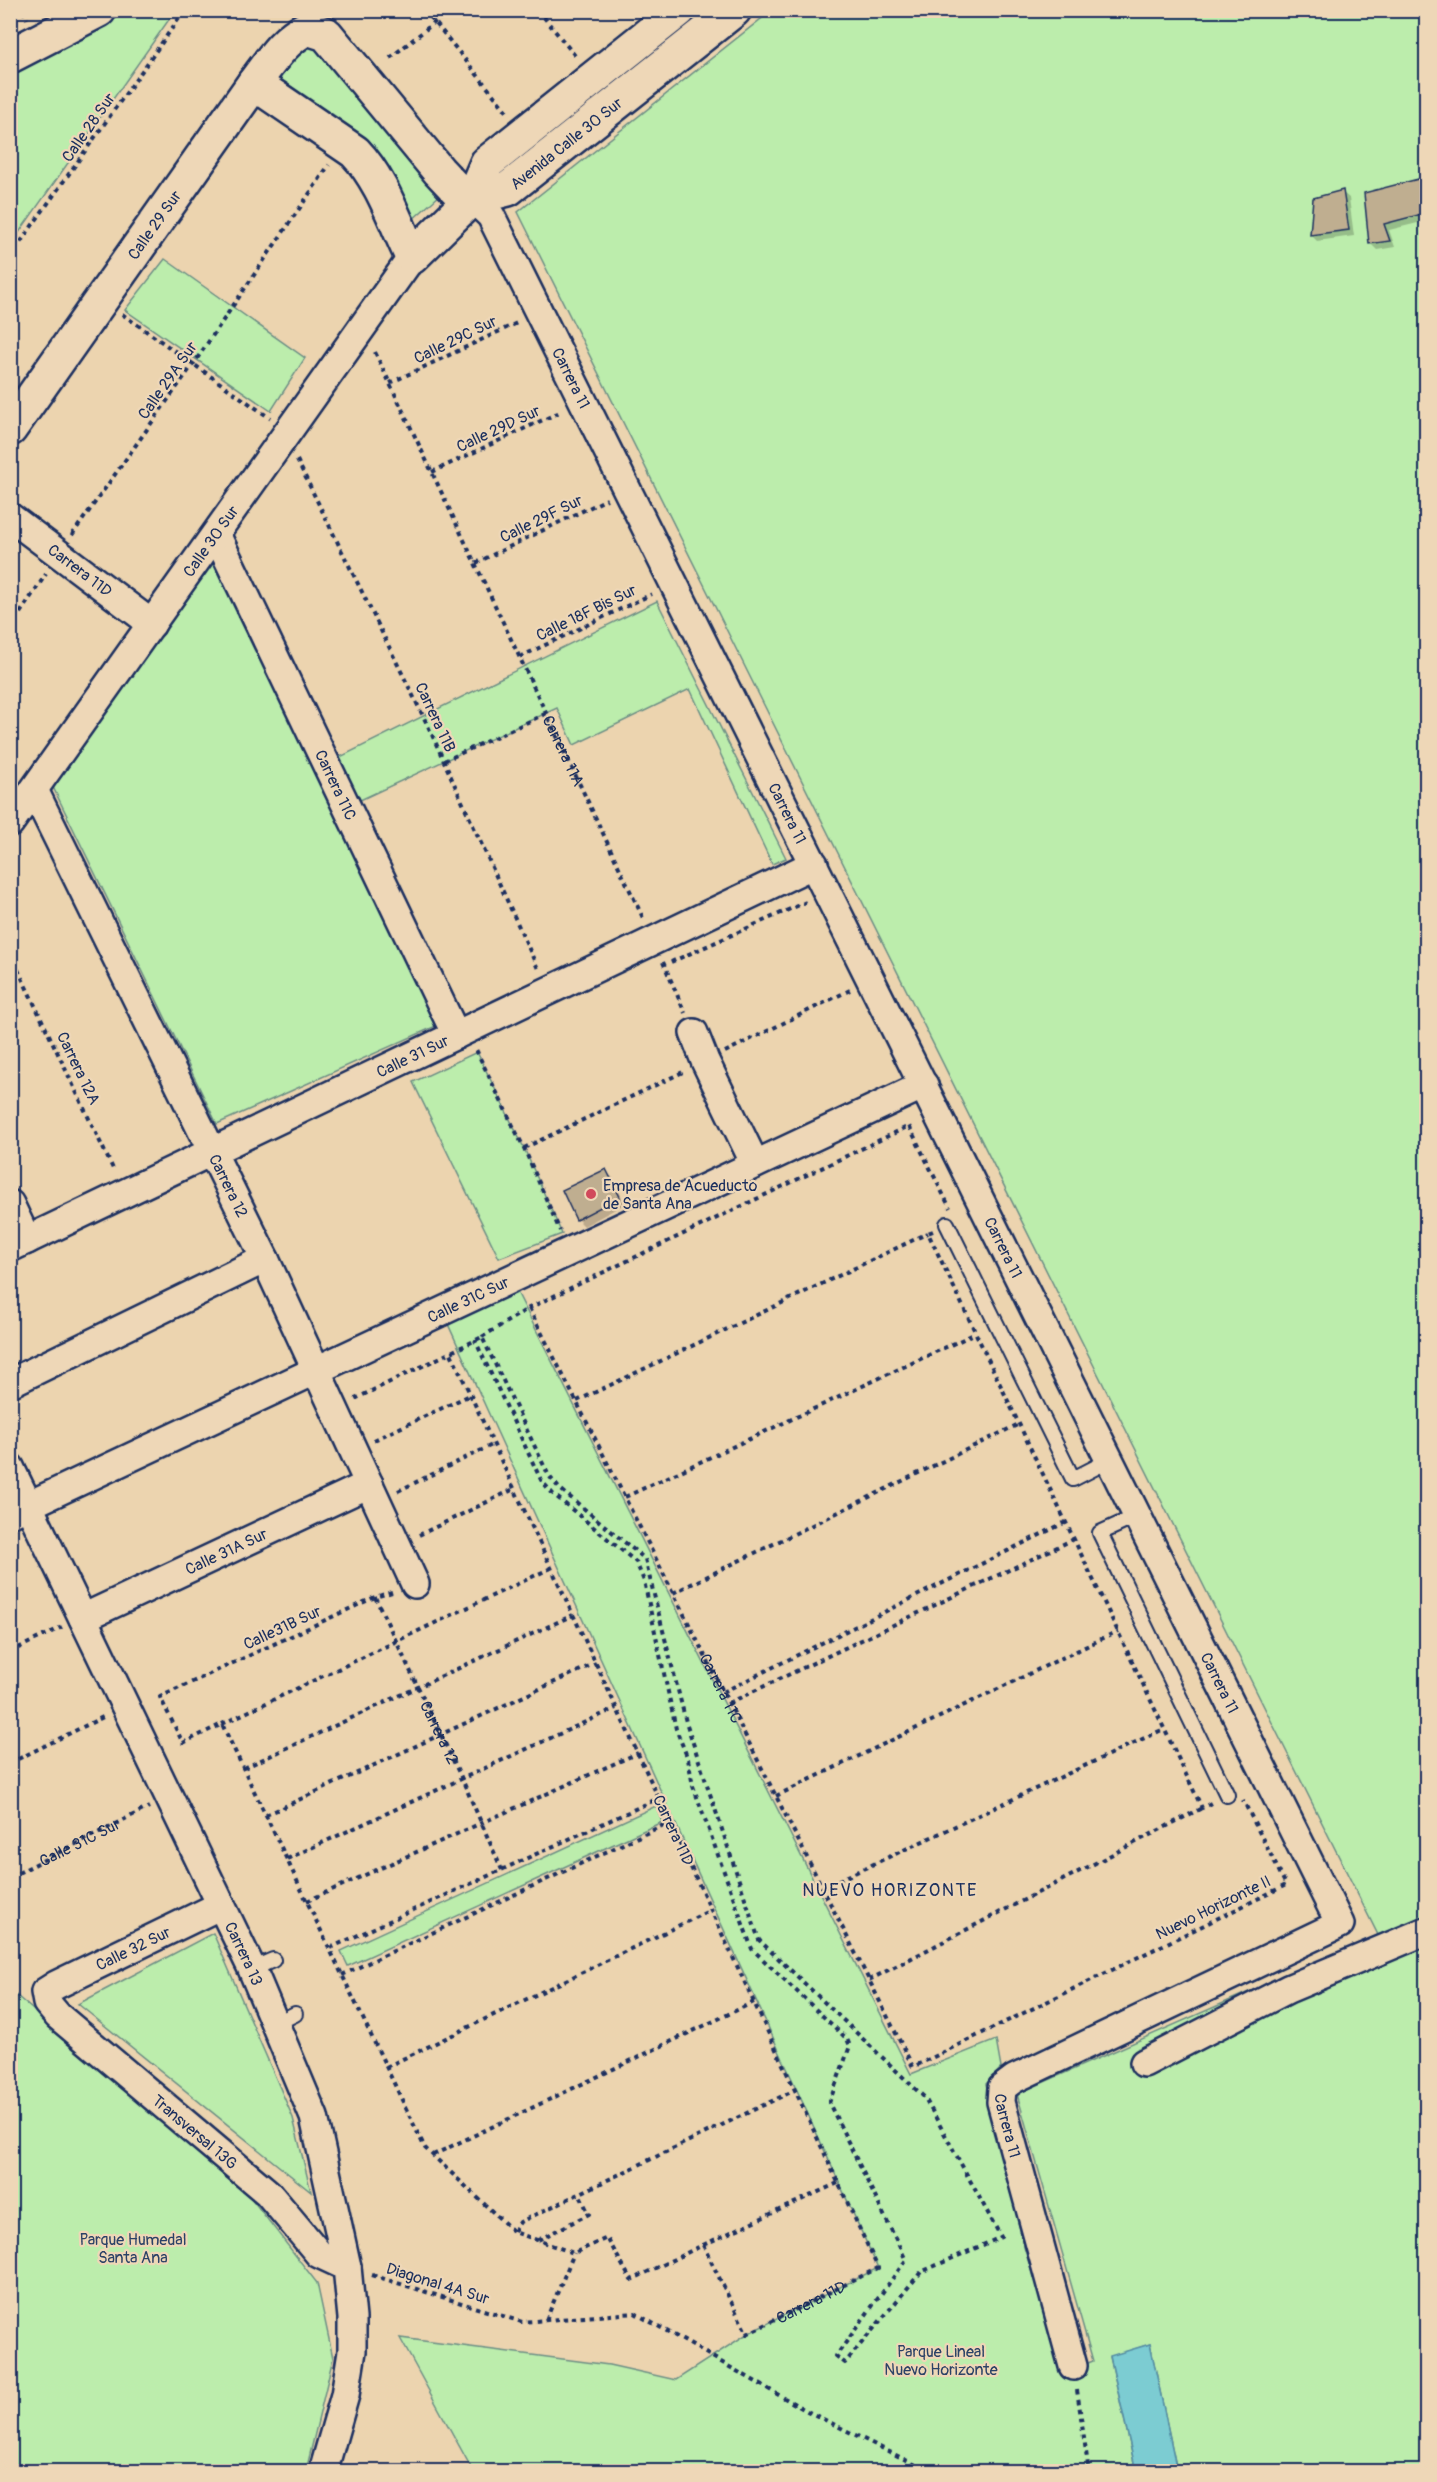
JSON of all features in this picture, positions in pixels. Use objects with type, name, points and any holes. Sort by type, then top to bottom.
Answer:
[{"type":"street","points":[[10,56],[99,10]]},
{"type":"street","name":"Avenida Calle 30 Sur","points":[[472,198],[487,163],[679,10]]},
{"type":"street","name":"Avenida Calle 30 Sur","points":[[472,198],[508,189],[734,10]]},
{"type":"street","name":"Carrera 11","points":[[307,28],[326,34],[439,171],[456,189],[472,198],[491,216],[1340,1924],[1014,2079],[1002,2088],[1001,2102],[1073,2366]]},
{"type":"street","name":"Calle 29 Sur","points":[[10,429],[278,50],[293,34],[307,28]]},
{"type":"street","points":[[254,83],[364,161],[375,177],[412,257],[472,198]]},
{"type":"street","name":"Calle 30 Sur","points":[[10,823],[216,534],[292,443],[412,257]]},
{"type":"street","name":"Carrera 11D","points":[[10,517],[152,624]]},
{"type":"street","name":"Carrera 11C","points":[[216,534],[456,1035]]},
{"type":"street","name":"Carrera 12","points":[[34,790],[265,1259],[415,1584]]},
{"type":"street","name":"Calle 31 Sur","points":[[19,1244],[814,864]]},
{"type":"street","points":[[694,1034],[705,1062],[755,1164]]},
{"type":"street","name":"Calle 31C Sur","points":[[20,1510],[924,1085]]},
{"type":"street","points":[[10,1204],[19,1244]]},
{"type":"street","points":[[10,1383],[265,1259]]},
{"type":"street","name":"Carrera 13","points":[[10,1467],[20,1510],[72,1622],[221,1905],[263,1964],[286,2019],[315,2117],[346,2267],[352,2318],[352,2351],[345,2395],[323,2472]]},
{"type":"street","name":"Calle 31A Sur","points":[[72,1622],[369,1484]]},
{"type":"street","name":"Calle 32 Sur","points":[[45,1992],[221,1905]]},
{"type":"street","points":[[1144,2063],[1288,1989],[1426,1931]]},
{"type":"street","name":"Transversal 13G","points":[[45,1992],[47,2003],[58,2016],[268,2193],[319,2254],[346,2267]]},
{"type":"street","points":[[293,2223],[332,2200]]},
{"type":"lane","points":[[947,1224],[1073,1479],[1110,1460]]},
{"type":"lane","points":[[1137,1516],[1100,1533],[1227,1795]]},
{"type":"path","name":"Calle 28 Sur","points":[[10,257],[185,10]]},
{"type":"path","points":[[425,10],[508,113]]},
{"type":"path","points":[[390,58],[450,10]]},
{"type":"path","points":[[538,10],[581,64]]},
{"type":"path","name":"Calle 29A Sur","points":[[10,628],[58,554],[194,363],[343,144]]},
{"type":"path","points":[[101,300],[194,363],[292,443]]},
{"type":"path","name":"Calle 29C Sur","points":[[390,383],[519,322]]},
{"type":"path","name":"Carrera 11A","points":[[373,347],[654,940],[694,1034]]},
{"type":"path","name":"Calle 29D Sur","points":[[432,472],[573,406]]},
{"type":"path","name":"Carrera 11B","points":[[292,443],[444,761],[548,991]]},
{"type":"path","name":"Calle 29F Sur","points":[[476,563],[617,495]]},
{"type":"path","name":"Calle 18F Bis Sur","points":[[520,657],[663,588]]},
{"type":"path","points":[[444,761],[547,712]]},
{"type":"path","points":[[654,970],[811,900]]},
{"type":"path","name":"Carrera 12A","points":[[10,953],[125,1194]]},
{"type":"path","points":[[487,1047],[477,1052],[524,1148],[561,1234]]},
{"type":"path","points":[[354,1400],[482,1337],[529,1308],[909,1126],[953,1215],[947,1224],[577,1401]]},
{"type":"path","points":[[928,1233],[974,1334],[1202,1808]]},
{"type":"path","name":"Carrera 11C","points":[[529,1308],[913,2067]]},
{"type":"path","points":[[625,1497],[974,1334]]},
{"type":"path","points":[[475,1340],[541,1480],[554,1494],[636,1562],[644,1581],[676,1729],[688,1759],[693,1786],[752,1948],[847,2039],[850,2046],[829,2103],[906,2260],[836,2356],[845,2363],[921,2272],[1001,2237],[925,2098],[759,1940],[686,1722],[645,1559],[559,1488],[549,1476],[482,1337]]},
{"type":"path","name":"Carrera 11D","points":[[450,1351],[878,2268],[747,2334],[703,2245]]},
{"type":"path","points":[[373,1440],[471,1395]]},
{"type":"path","points":[[673,1593],[1019,1424]]},
{"type":"path","points":[[398,1491],[494,1444]]},
{"type":"path","points":[[419,1535],[514,1489]]},
{"type":"path","points":[[723,1692],[1066,1522]]},
{"type":"path","points":[[729,1703],[1074,1539]]},
{"type":"path","points":[[551,1568],[222,1724],[425,2148],[514,2232],[574,2253]]},
{"type":"path","name":"Calle31B Sur","points":[[222,1724],[183,1743],[160,1697],[375,1597],[415,1584]]},
{"type":"path","name":"Carrera 12","points":[[375,1597],[462,1779],[502,1870]]},
{"type":"path","points":[[244,1768],[573,1615]]},
{"type":"path","points":[[10,1652],[72,1622]]},
{"type":"path","points":[[776,1796],[1118,1631]]},
{"type":"path","points":[[266,1815],[596,1663]]},
{"type":"path","points":[[287,1859],[616,1708]]},
{"type":"path","points":[[10,1763],[105,1715]]},
{"type":"path","points":[[822,1888],[1164,1729]]},
{"type":"path","points":[[307,1900],[638,1753]]},
{"type":"path","name":"Nuevo Horizonte II","points":[[913,2067],[1286,1885],[1238,1790],[1227,1795]]},
{"type":"path","points":[[869,1980],[1227,1795]]},
{"type":"path","points":[[330,1948],[659,1798]]},
{"type":"path","name":"Calle 31C Sur","points":[[10,1877],[150,1807]]},
{"type":"path","points":[[342,1974],[670,1822]]},
{"type":"path","points":[[386,2067],[711,1910]]},
{"type":"path","points":[[433,2155],[754,2002]]},
{"type":"path","points":[[514,2232],[520,2222],[795,2090]]},
{"type":"path","points":[[838,2183],[631,2280],[607,2238],[574,2253],[546,2320],[635,2313],[807,2411],[930,2472]]},
{"type":"path","points":[[538,2240],[589,2214],[579,2193]]},
{"type":"path","name":"Diagonal 4A Sur","points":[[346,2267],[522,2322],[546,2320]]},
{"type":"path","points":[[1073,2366],[1089,2472]]},
{"type":"green space","points":[[128,11],[175,11],[11,244],[11,72]]},
{"type":"green space","name":"Parque Lineal Nuevo Horizonte","points":[[771,11],[1426,11],[1426,2471],[1177,2471],[1150,2344],[1110,2357],[1136,2471],[473,2471],[400,2338],[609,2365],[676,2380],[747,2334],[878,2268],[448,1324],[517,1292],[911,2074],[996,2040],[1001,2068],[986,2084],[1024,2247],[1063,2373],[1093,2361],[1017,2094],[1378,1935],[518,212]]},
{"type":"green space","points":[[300,42],[317,43],[440,195],[412,220],[375,147],[271,80]]},
{"type":"green space","points":[[165,259],[305,358],[271,411],[125,310]]},
{"type":"green space","points":[[213,560],[436,1026],[217,1124],[51,783]]},
{"type":"green space","points":[[657,601],[786,858],[772,864],[690,689],[574,745],[557,708],[356,802],[336,759]]},
{"type":"green space","points":[[477,1052],[524,1148],[562,1234],[499,1258],[413,1082]]},
{"type":"green space","points":[[656,1806],[662,1822],[348,1966],[341,1951]]},
{"type":"green space","points":[[213,1933],[293,2118],[311,2192],[78,2004]]},
{"type":"green space","name":"Parque Humedal Santa Ana","points":[[10,1990],[251,2198],[317,2283],[333,2358],[306,2471],[11,2471]]},
{"type":"water","points":[[1150,2344],[1177,2471],[1136,2471],[1110,2356]]},
{"type":"building","points":[[1426,177],[1426,213],[1384,224],[1390,241],[1369,244],[1364,193]]},
{"type":"building","points":[[1343,190],[1349,230],[1310,235],[1313,198]]},
{"type":"building","name":"Empresa de Acueducto de Santa Ana","points":[[606,1169],[620,1197],[576,1220],[562,1190]]},
{"type":"place","name":"Empresa de Acueducto de Santa Ana","points":[[591,1194]]},
{"type":"district","name":"NUEVO HORIZONTE","points":[[890,1890]]}]
